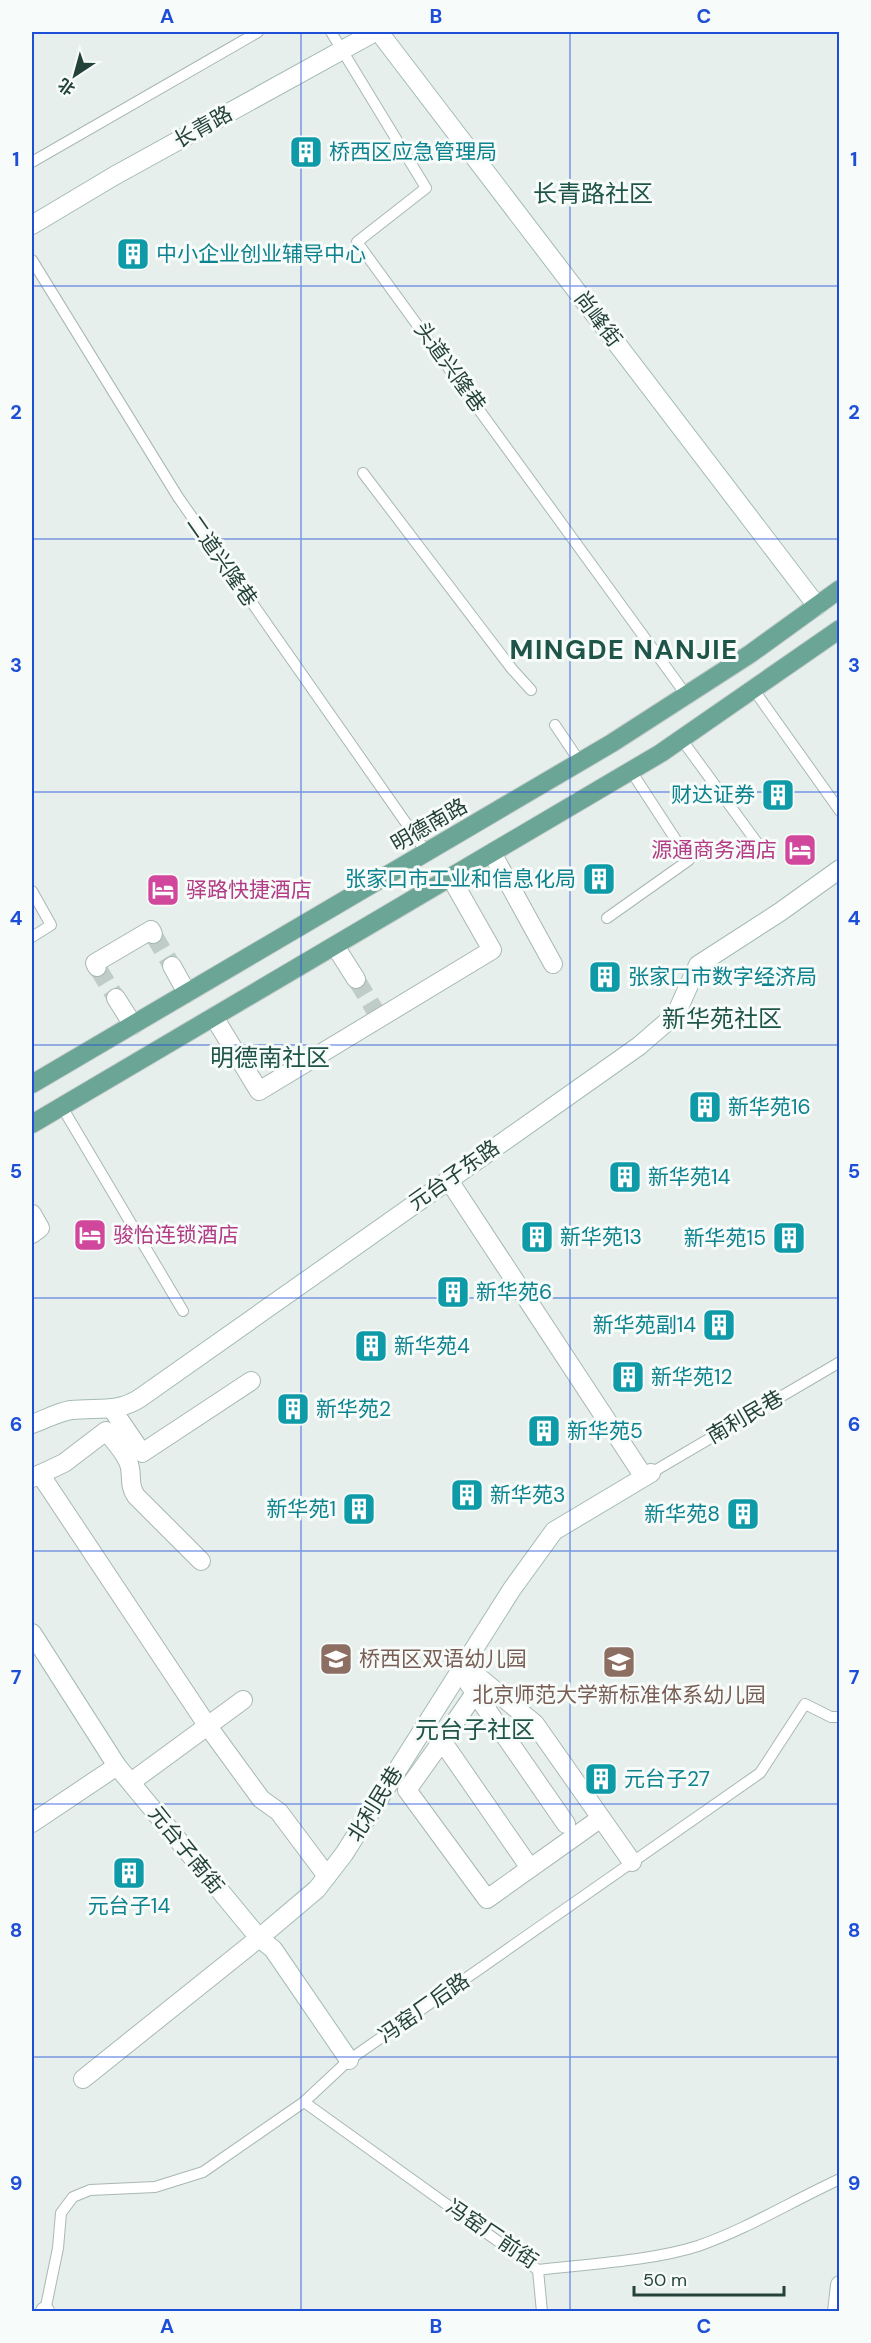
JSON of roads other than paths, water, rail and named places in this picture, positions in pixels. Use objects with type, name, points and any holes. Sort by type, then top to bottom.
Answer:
[{"type":"main road","name":"明德南路","points":[[32,1084],[612,743],[687,696],[840,589]]},
{"type":"main road","points":[[32,1124],[682,740],[840,629]]},
{"type":"main road","points":[[612,743],[631,771]]},
{"type":"street","name":"长青路","points":[[32,225],[114,176],[377,32]]},
{"type":"street","name":"尚峰街","points":[[377,32],[818,606]]},
{"type":"street","points":[[492,853],[554,964]]},
{"type":"street","name":"元台子东路","points":[[32,1425],[69,1410],[112,1409],[128,1406],[140,1398],[639,1046],[675,1014],[698,965],[840,869]]},
{"type":"street","points":[[214,1017],[259,1091],[378,1015],[492,950],[451,878]]},
{"type":"street","points":[[97,967],[95,963],[151,930],[153,934]]},
{"type":"street","points":[[335,946],[356,979]]},
{"type":"street","points":[[172,966],[187,993]]},
{"type":"street","points":[[116,998],[133,1024]]},
{"type":"street","points":[[448,1179],[648,1475]]},
{"type":"street","points":[[32,1214],[40,1228],[32,1234]]},
{"type":"street","points":[[112,1409],[142,1453],[251,1381]]},
{"type":"street","points":[[91,1410],[128,1460],[130,1486],[136,1496],[201,1561]]},
{"type":"street","points":[[106,1431],[64,1462],[36,1476],[207,1725],[261,1799],[279,1812],[327,1876]]},
{"type":"street","name":"北利民巷","points":[[83,2079],[317,1889],[344,1854],[461,1667],[512,1589],[554,1531],[648,1475]]},
{"type":"street","name":"元台子南街","points":[[32,1633],[117,1766],[259,1938],[273,1949],[349,2060]]},
{"type":"street","points":[[461,1667],[475,1693],[566,1824]]},
{"type":"street","points":[[461,1667],[535,1724],[633,1862]]},
{"type":"street","points":[[475,1693],[407,1790],[487,1899],[601,1818]]},
{"type":"street","points":[[130,1782],[243,1700]]},
{"type":"street","points":[[442,1742],[530,1868]]},
{"type":"street","points":[[32,1823],[117,1766]]},
{"type":"street","points":[[837,2312],[840,2285]]},
{"type":"lane","points":[[32,162],[258,32]]},
{"type":"lane","points":[[331,32],[341,51]]},
{"type":"lane","name":"头道兴隆巷","points":[[341,51],[426,188],[357,242],[687,696]]},
{"type":"lane","name":"二道兴隆巷","points":[[32,260],[178,497],[427,853]]},
{"type":"lane","points":[[363,473],[512,669],[531,690]]},
{"type":"lane","points":[[754,690],[840,811]]},
{"type":"lane","points":[[555,725],[580,762]]},
{"type":"lane","points":[[682,740],[758,843]]},
{"type":"lane","points":[[607,918],[689,860],[631,771]]},
{"type":"lane","points":[[32,891],[51,925],[32,937]]},
{"type":"lane","points":[[62,1107],[183,1311]]},
{"type":"lane","name":"南利民巷","points":[[648,1475],[840,1362]]},
{"type":"lane","name":"冯窑厂后路","points":[[45,2311],[58,2248],[61,2214],[73,2197],[90,2190],[155,2187],[203,2172],[304,2102],[349,2060],[760,1773],[805,1704],[831,1717],[840,1718]]},
{"type":"lane","name":"冯窑厂前街","points":[[304,2102],[538,2270],[619,2261],[696,2246],[764,2218],[840,2179]]},
{"type":"lane","points":[[538,2270],[542,2312]]},
{"type":"tunnel","points":[[153,934],[172,966]]},
{"type":"tunnel","points":[[97,967],[116,998]]},
{"type":"tunnel","points":[[356,979],[376,1012]]},
{"type":"place","name":"桥西区应急管理局","points":[[306,152]]},
{"type":"place","name":"中小企业创业辅导中心","points":[[133,254]]},
{"type":"place","name":"财达证券","points":[[778,795]]},
{"type":"place","name":"源通商务酒店","points":[[800,850]]},
{"type":"place","name":"张家口市工业和信息化局","points":[[599,879]]},
{"type":"place","name":"驿路快捷酒店","points":[[163,890]]},
{"type":"place","name":"张家口市数字经济局","points":[[605,977]]},
{"type":"place","name":"新华苑16","points":[[705,1107]]},
{"type":"place","name":"新华苑14","points":[[625,1177]]},
{"type":"place","name":"骏怡连锁酒店","points":[[90,1235]]},
{"type":"place","name":"新华苑13","points":[[537,1237]]},
{"type":"place","name":"新华苑15","points":[[789,1238]]},
{"type":"place","name":"新华苑6","points":[[453,1292]]},
{"type":"place","name":"新华苑副14","points":[[719,1325]]},
{"type":"place","name":"新华苑4","points":[[371,1346]]},
{"type":"place","name":"新华苑12","points":[[628,1377]]},
{"type":"place","name":"新华苑2","points":[[293,1409]]},
{"type":"place","name":"新华苑5","points":[[544,1431]]},
{"type":"place","name":"新华苑3","points":[[467,1495]]},
{"type":"place","name":"新华苑1","points":[[359,1509]]},
{"type":"place","name":"新华苑8","points":[[743,1514]]},
{"type":"place","name":"桥西区双语幼儿园","points":[[336,1659]]},
{"type":"place","name":"北京师范大学新标准体系幼儿园","points":[[619,1662]]},
{"type":"place","name":"元台子27","points":[[601,1779]]},
{"type":"place","name":"元台子14","points":[[129,1873]]},
{"type":"district","name":"长青路社区","points":[[593,194]]},
{"type":"district","name":"MINGDE NANJIE","points":[[624,650]]},
{"type":"district","name":"新华苑社区","points":[[722,1019]]},
{"type":"district","name":"明德南社区","points":[[270,1058]]},
{"type":"district","name":"元台子社区","points":[[475,1730]]}]
